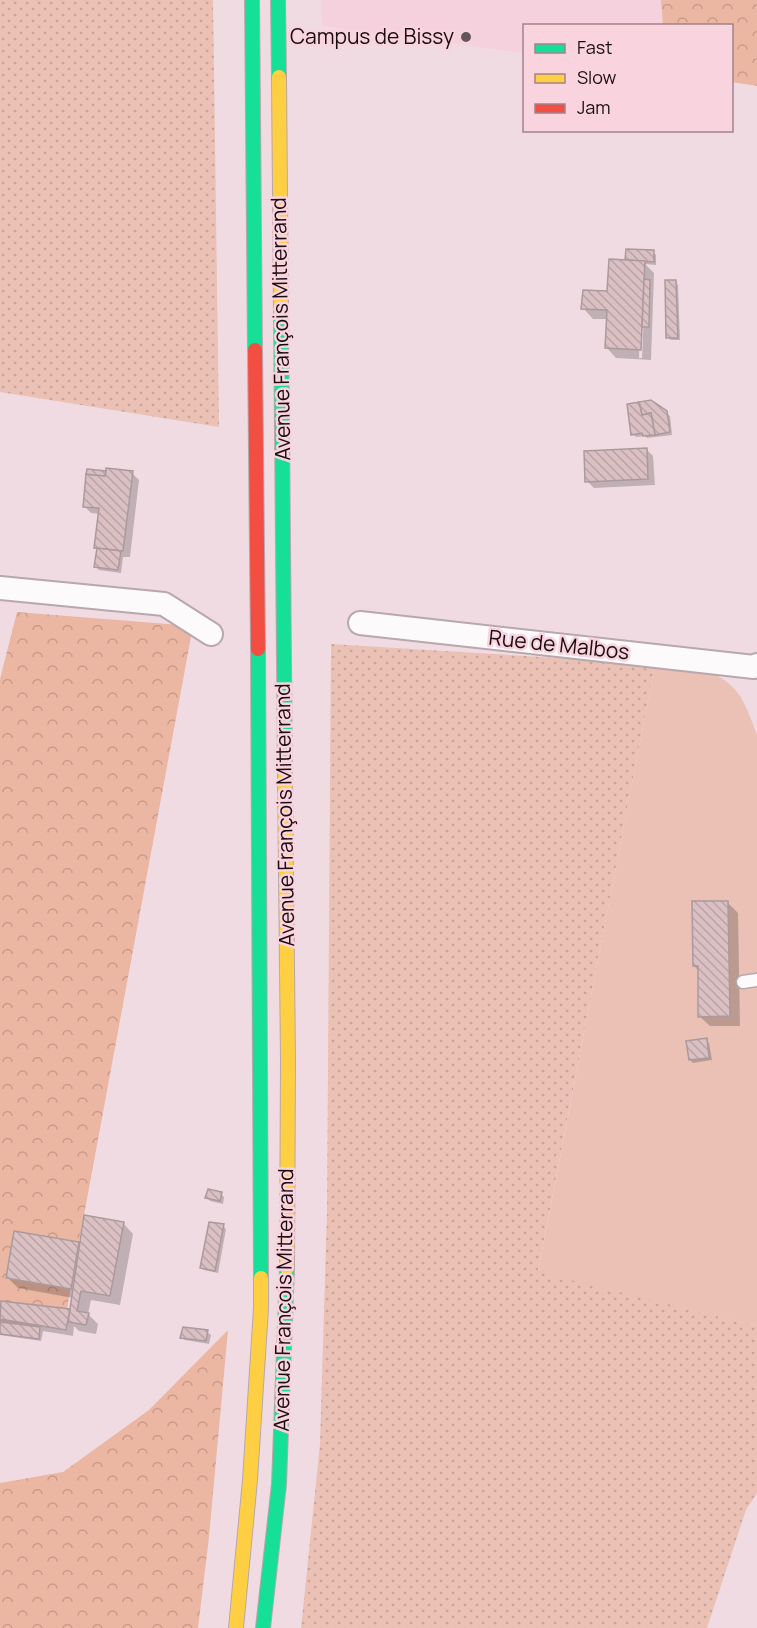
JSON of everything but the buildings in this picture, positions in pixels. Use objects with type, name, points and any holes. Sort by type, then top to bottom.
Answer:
[{"type":"main road","name":"Avenue François Mitterrand","points":[[236,1628],[250,1480],[261,1308],[259,728],[252,0]]},
{"type":"main road","name":"Avenue François Mitterrand","points":[[263,1628],[279,1484],[287,1299],[288,1036],[278,0]]},
{"type":"street","points":[[0,588],[164,604],[211,634]]},
{"type":"street","name":"Rue de Malbos","points":[[360,623],[756,669]]},
{"type":"lane","points":[[743,982],[757,980]]},
{"type":"shaded area","points":[[0,0],[213,0],[219,427],[0,392]]},
{"type":"shaded area","name":"Campus de Bissy","points":[[321,0],[757,0],[757,86],[733,82],[733,24],[523,24],[523,53],[322,26]]},
{"type":"shaded area","points":[[331,644],[655,664],[538,1271],[757,1326],[757,1493],[746,1510],[707,1628],[301,1628],[320,1444],[327,1212]]},
{"type":"shaded area","points":[[655,664],[702,670],[723,679],[740,696],[757,735],[757,1326],[538,1272]]},
{"type":"green space","points":[[661,0],[757,0],[757,86],[733,82],[733,24],[663,24]]},
{"type":"green space","points":[[17,612],[193,626],[79,1242],[67,1309],[66,1330],[0,1321],[0,679]]},
{"type":"green space","points":[[228,1330],[209,1537],[198,1628],[0,1628],[0,1483],[63,1472],[149,1410]]},
{"type":"traffic: fast","points":[[252,0],[255,350]]},
{"type":"traffic: fast","points":[[278,0],[279,77]]},
{"type":"traffic: fast","points":[[281,313],[285,776]]},
{"type":"traffic: fast","points":[[258,649],[261,1278]]},
{"type":"traffic: fast","points":[[263,1628],[279,1484],[287,1268]]},
{"type":"traffic: slow","points":[[279,77],[281,313]]},
{"type":"traffic: slow","points":[[285,776],[288,1060],[287,1268]]},
{"type":"traffic: slow","points":[[236,1628],[250,1480],[261,1278]]},
{"type":"traffic: jam","points":[[255,350],[258,649]]},
{"type":"place","name":"Campus de Bissy","points":[[466,37]]}]
